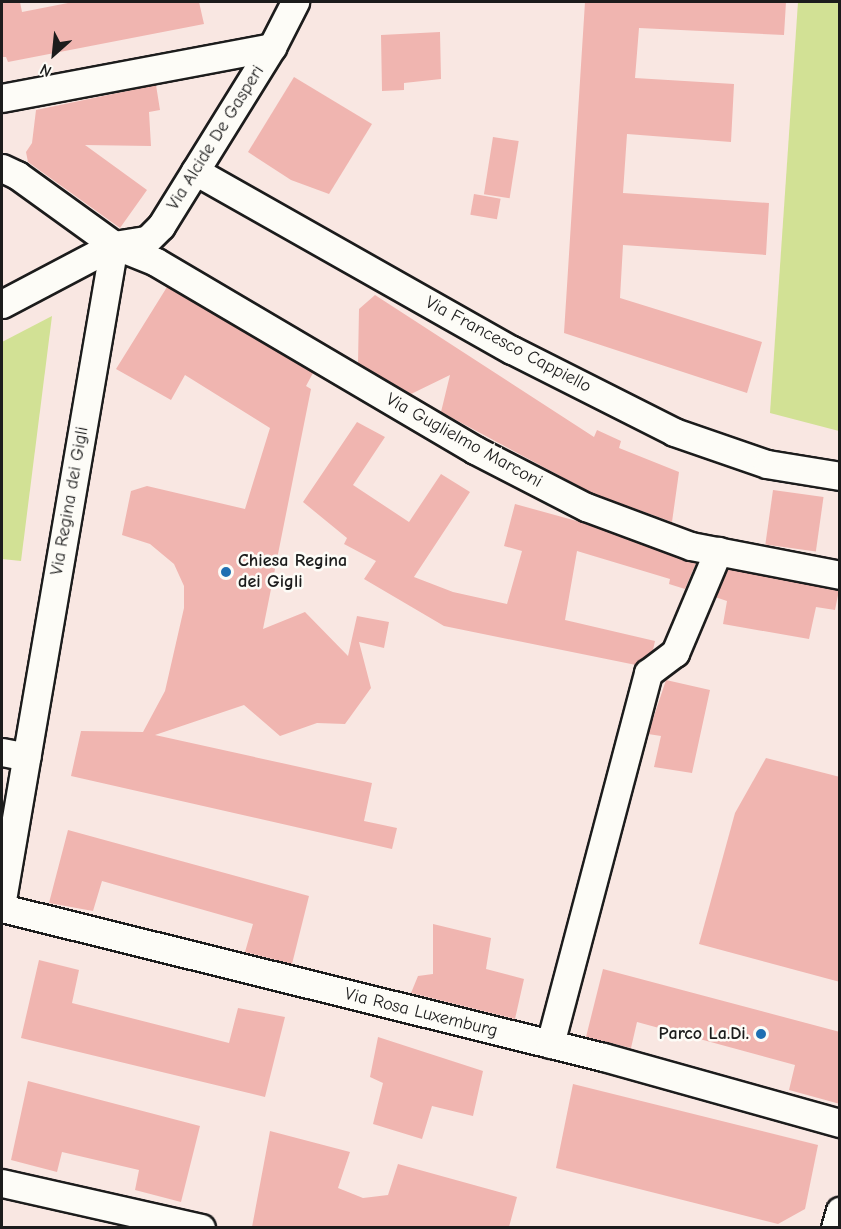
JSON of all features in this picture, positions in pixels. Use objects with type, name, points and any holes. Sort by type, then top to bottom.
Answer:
[{"type":"street","name":"Via Alcide De Gasperi","points":[[2,304],[114,245],[147,240],[161,226],[272,47],[294,2]]},
{"type":"street","points":[[2,98],[272,47]]},
{"type":"street","name":"Via Guglielmo Marconi","points":[[2,168],[17,175],[114,245],[156,262],[475,450],[586,507],[691,546],[840,575]]},
{"type":"street","name":"Via Francesco Cappiello","points":[[195,171],[512,350],[674,432],[767,464],[840,476]]},
{"type":"street","name":"Via Regina dei Gigli","points":[[2,900],[14,754],[114,245]]},
{"type":"street","points":[[550,1044],[648,673],[675,653],[718,551]]},
{"type":"street","name":"Via Rosa Luxemburg","points":[[2,908],[550,1044],[840,1123]]},
{"type":"street","points":[[2,1183],[201,1227]]},
{"type":"street","points":[[835,1227],[840,1211]]},
{"type":"green space","points":[[798,2],[839,2],[839,431],[770,413]]},
{"type":"green space","points":[[52,316],[21,561],[2,559],[2,342]]},
{"type":"building","points":[[2,2],[20,2],[22,12],[73,2],[199,2],[204,24],[8,62],[6,57],[2,57]]},
{"type":"building","points":[[585,2],[786,2],[784,35],[639,28],[635,78],[734,84],[731,142],[627,134],[623,193],[769,203],[766,255],[623,245],[620,298],[762,342],[747,393],[564,333]]},
{"type":"building","points":[[440,32],[441,79],[404,83],[404,90],[382,91],[381,35]]},
{"type":"building","points":[[294,77],[372,124],[329,194],[291,180],[248,152]]},
{"type":"building","points":[[156,85],[160,110],[149,112],[151,146],[85,145],[147,190],[120,228],[28,162],[26,152],[32,143],[36,110]]},
{"type":"building","points":[[493,137],[519,141],[510,198],[484,194]]},
{"type":"building","points":[[474,194],[501,199],[497,219],[470,215]]},
{"type":"building","name":"Chiesa Regina dei Gigli","points":[[167,287],[313,373],[306,386],[311,389],[263,629],[305,612],[348,656],[357,616],[389,622],[384,648],[359,642],[371,688],[345,724],[317,723],[280,736],[244,705],[155,735],[372,783],[364,821],[397,828],[392,849],[71,776],[81,731],[143,732],[165,691],[184,608],[184,586],[174,564],[150,544],[122,535],[131,491],[147,486],[245,509],[270,428],[185,375],[171,400],[116,369]]},
{"type":"building","points":[[375,295],[594,437],[597,430],[621,441],[619,448],[679,472],[672,522],[592,493],[441,412],[450,375],[411,394],[358,363],[359,309]]},
{"type":"building","points":[[357,422],[385,437],[353,485],[409,522],[441,474],[470,492],[414,577],[453,592],[507,604],[522,551],[504,546],[515,504],[584,523],[696,563],[685,589],[669,584],[670,579],[577,551],[565,620],[655,641],[653,650],[636,665],[444,626],[364,579],[376,561],[344,544],[347,538],[303,502]]},
{"type":"building","points":[[773,490],[824,497],[816,552],[765,544]]},
{"type":"building","points":[[727,569],[839,590],[835,610],[816,607],[809,639],[723,624],[727,601],[715,597]]},
{"type":"building","points":[[666,680],[710,690],[692,773],[654,767],[661,736],[648,734]]},
{"type":"building","points":[[766,758],[840,777],[840,982],[699,944],[735,813]]},
{"type":"building","points":[[68,830],[309,896],[292,964],[245,952],[253,924],[102,881],[93,911],[49,903]]},
{"type":"building","points":[[433,924],[491,938],[486,969],[524,979],[515,1019],[411,993],[418,976],[433,974]]},
{"type":"building","points":[[39,960],[79,970],[72,1003],[229,1043],[238,1008],[285,1017],[265,1097],[21,1038]]},
{"type":"building","name":"Parco La.Di.","points":[[603,969],[840,1032],[840,1104],[789,1090],[795,1065],[637,1022],[631,1048],[586,1037]]},
{"type":"building","points":[[378,1037],[483,1071],[473,1116],[432,1106],[422,1139],[373,1124],[383,1083],[370,1077]]},
{"type":"building","points":[[28,1081],[200,1126],[181,1202],[135,1190],[139,1170],[62,1152],[57,1172],[11,1160]]},
{"type":"building","points":[[573,1084],[818,1145],[805,1209],[778,1224],[556,1168]]},
{"type":"building","points":[[270,1131],[350,1152],[338,1188],[363,1198],[388,1195],[398,1164],[517,1197],[509,1227],[252,1227]]},
{"type":"place","name":"Chiesa Regina dei Gigli","points":[[226,572]]},
{"type":"place","name":"Parco La.Di.","points":[[761,1034]]}]
